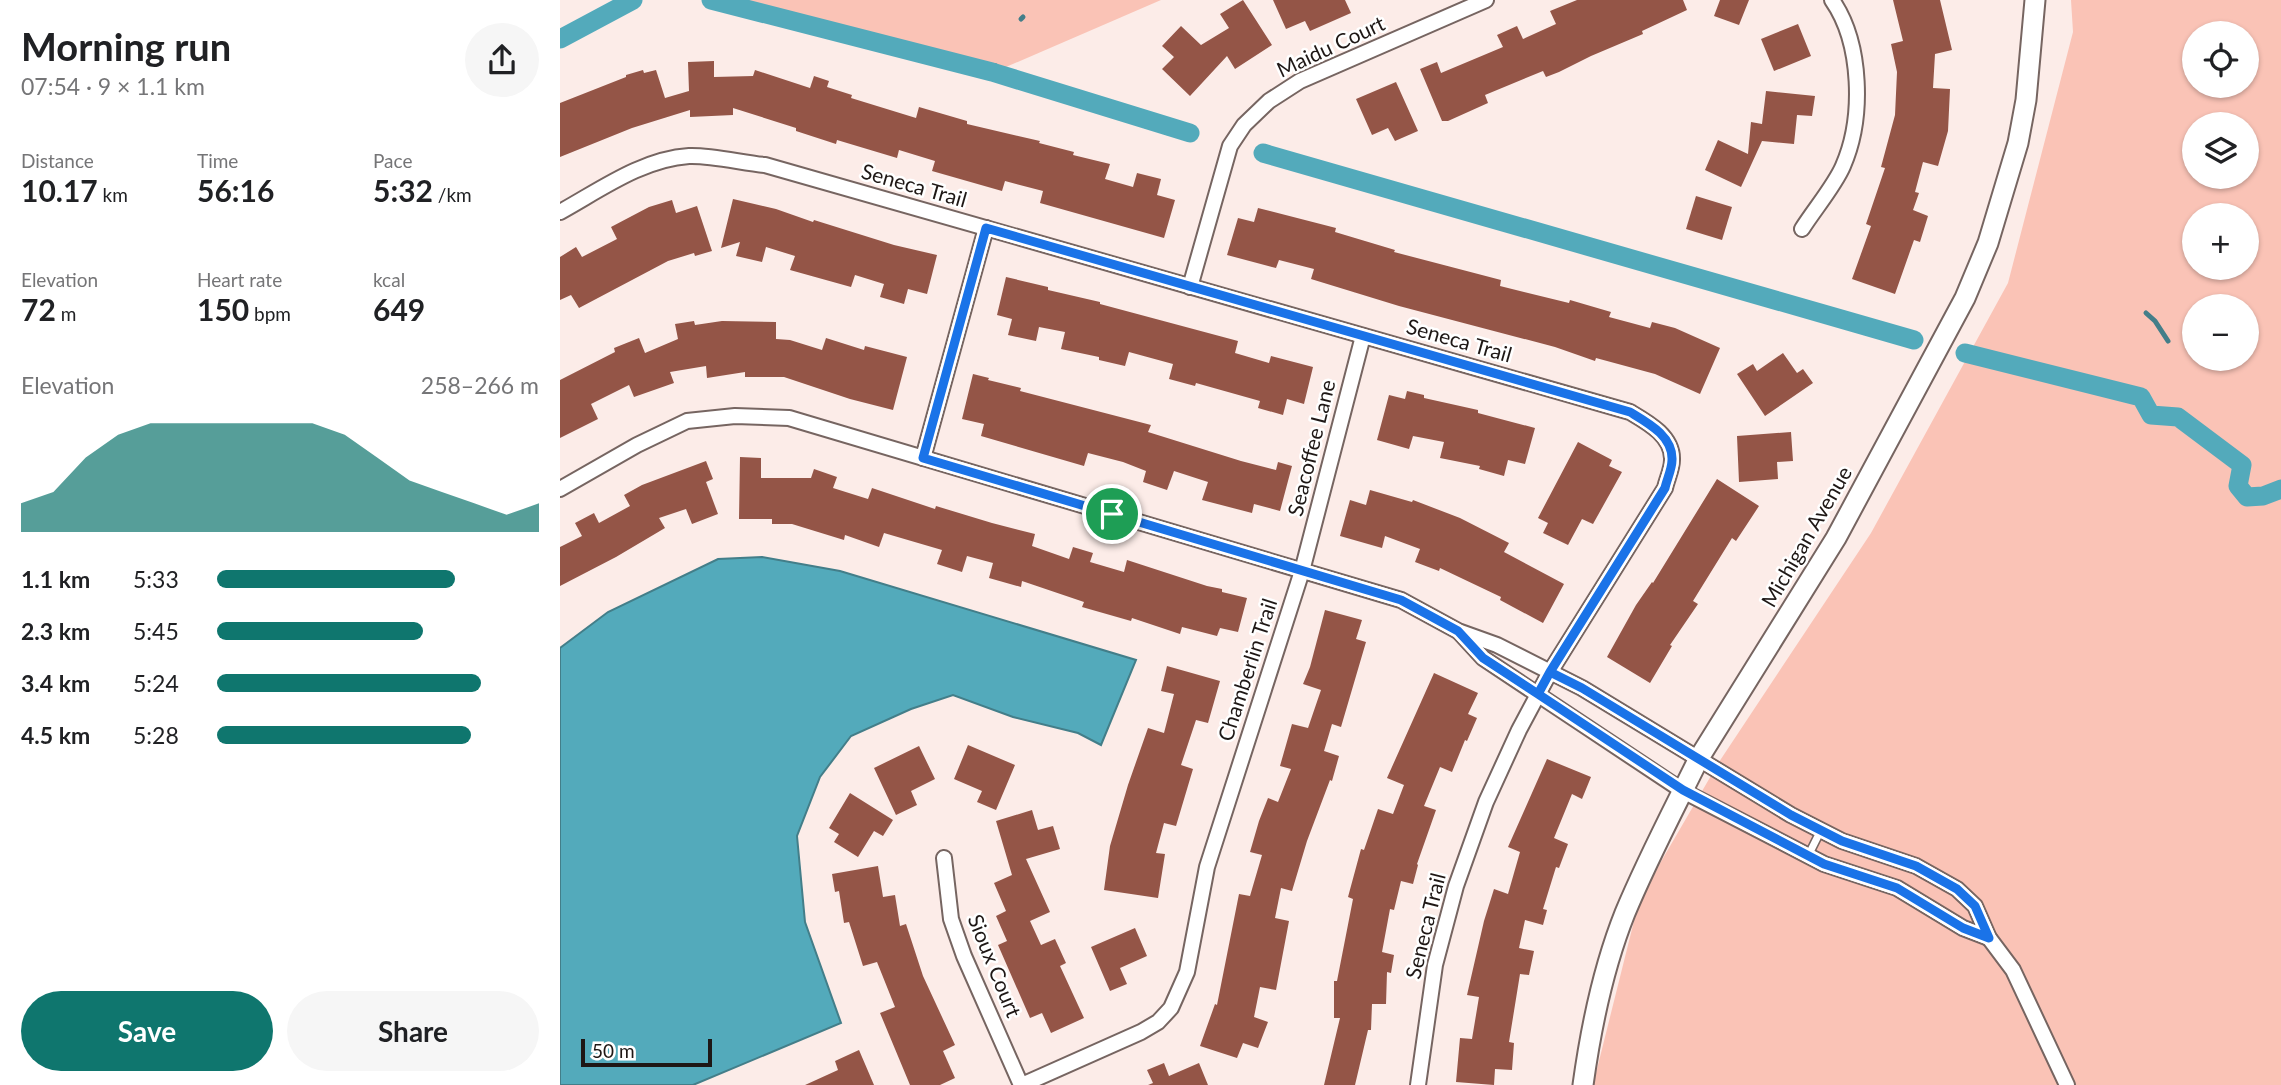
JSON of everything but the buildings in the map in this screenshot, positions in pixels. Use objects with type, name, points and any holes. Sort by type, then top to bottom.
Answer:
[{"type":"street","name":"Maidu Court","points":[[1190,286],[1230,146],[1244,125],[1269,101],[1300,81],[1486,0]]},
{"type":"street","points":[[1802,229],[1843,166],[1855,122],[1857,86],[1852,43],[1839,10],[1832,0]]},
{"type":"street","name":"Michigan Avenue","points":[[1583,1085],[1589,1044],[1608,963],[1625,914],[1683,790],[1699,758],[1836,538],[1965,298],[1988,243],[2018,143],[2026,100],[2035,0]]},
{"type":"street","name":"Seneca Trail","points":[[560,212],[625,175],[658,162],[690,156],[765,165],[1630,412],[1653,426],[1668,442],[1672,459],[1665,488],[1550,672],[1486,802],[1457,886],[1435,965],[1418,1085]]},
{"type":"street","points":[[923,458],[986,228]]},
{"type":"street","name":"Seacoffee Lane","points":[[1303,571],[1363,336]]},
{"type":"street","points":[[560,489],[637,445],[687,422],[735,416],[789,418],[1401,600],[1458,631],[1497,645],[1582,688],[1791,815],[1842,841],[1916,866],[1957,889],[1975,906],[1989,938],[2013,970],[2067,1085]]},
{"type":"street","name":"Chamberlin Trail","points":[[1021,1085],[1141,1032],[1158,1022],[1171,1008],[1187,972],[1207,867],[1303,571]]},
{"type":"street","points":[[1458,631],[1483,658],[1683,790],[1824,864],[1897,888],[1963,928],[1989,938]]},
{"type":"street","name":"Sioux Court","points":[[944,858],[951,919],[964,956],[1021,1085]]},
{"type":"lane","points":[[1808,856],[1821,830]]},
{"type":"shaded area","points":[[708,0],[1161,0],[999,70]]},
{"type":"shaded area","points":[[2071,0],[2281,0],[2281,1085],[1593,1085],[1636,913],[1659,865],[1719,762],[1871,533],[2008,283],[2073,32]]},
{"type":"water","points":[[762,557],[840,571],[1136,660],[1101,745],[1078,733],[1013,717],[953,695],[911,709],[851,736],[820,777],[797,836],[805,922],[841,1023],[693,1085],[560,1085],[560,648],[608,612],[718,559]]},
{"type":"waterway","points":[[560,39],[633,0]]},
{"type":"waterway","points":[[711,0],[992,72],[1190,133]]},
{"type":"waterway","points":[[992,72],[996,66]]},
{"type":"waterway","points":[[1263,153],[1914,340]]},
{"type":"waterway","points":[[1610,252],[1612,247]]},
{"type":"waterway","points":[[2146,313],[2155,321],[2168,341]]},
{"type":"waterway","points":[[1965,353],[2141,397],[2151,415],[2178,417],[2242,465],[2238,486],[2247,497],[2263,496],[2281,489]]},
{"type":"route","points":[[1112,514],[923,458],[986,228],[1630,412],[1653,426],[1668,442],[1672,459],[1665,488],[1550,672],[1538,694],[1683,790],[1824,864],[1897,888],[1963,928],[1989,938],[1975,906],[1957,889],[1916,866],[1842,841],[1791,815],[1582,688],[1550,672],[1538,694],[1483,658],[1458,631],[1401,600],[1112,514]]}]
